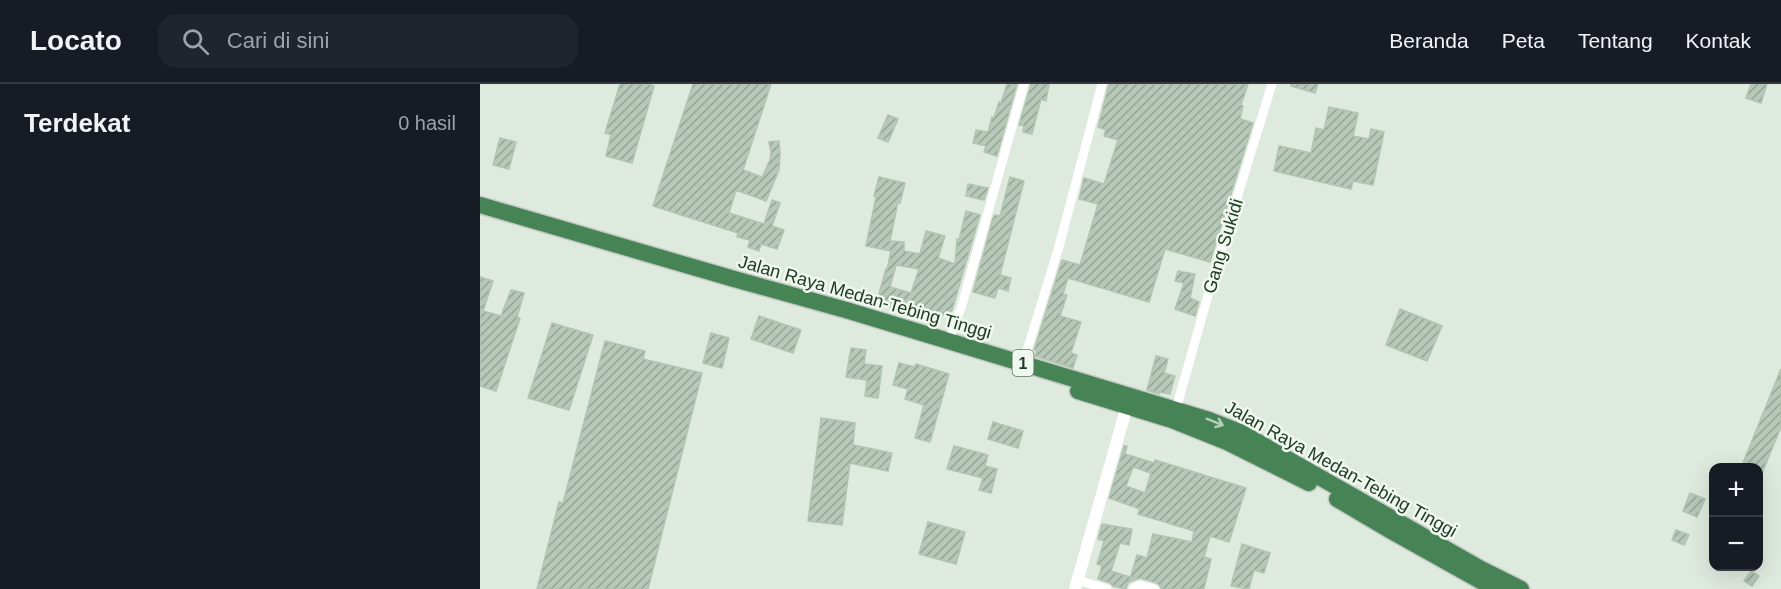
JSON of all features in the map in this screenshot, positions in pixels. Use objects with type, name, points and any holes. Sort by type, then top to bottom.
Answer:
[{"type":"highway","name":"Jalan Raya Medan-Tebing Tinggi","points":[[480,205],[949,340],[1209,420],[1242,433],[1521,589]]},
{"type":"highway","name":"Jalan Raya Medan-Tebing Tinggi","points":[[480,217],[844,320],[1172,420],[1227,442],[1313,485],[1495,589]]},
{"type":"street","points":[[949,340],[962,305],[1024,84]]},
{"type":"street","points":[[1023,363],[1058,250],[1102,84]]},
{"type":"street","name":"Gang Sukidi","points":[[1176,409],[1220,253],[1272,84]]},
{"type":"street","points":[[1107,589],[1076,584],[1127,406]]},
{"type":"street","points":[[1132,589],[1139,585],[1155,589]]},
{"type":"building","points":[[620,84],[654,86],[632,163],[606,156],[611,135],[605,133]]},
{"type":"building","points":[[693,84],[771,84],[743,170],[762,177],[770,160],[769,142],[779,141],[779,170],[766,201],[736,190],[729,213],[764,224],[772,200],[780,203],[772,226],[784,230],[777,249],[761,244],[759,251],[748,247],[750,240],[737,237],[738,233],[653,206]]},
{"type":"building","points":[[1007,84],[1017,84],[997,156],[984,152],[986,146],[973,143],[976,130],[988,132],[992,117],[994,118],[999,102],[1001,103]]},
{"type":"building","points":[[1031,84],[1049,84],[1046,101],[1041,99],[1032,134],[1023,132],[1024,126],[1019,125]]},
{"type":"building","points":[[1109,84],[1248,84],[1241,105],[1243,106],[1240,119],[1253,123],[1210,262],[1165,249],[1149,302],[1068,278],[1063,294],[1067,295],[1060,316],[1081,322],[1071,353],[1077,355],[1073,368],[1035,356],[1037,351],[1034,350],[1062,260],[1080,265],[1098,204],[1079,199],[1084,178],[1104,184],[1118,140],[1104,136],[1106,130],[1098,127]]},
{"type":"building","points":[[1291,84],[1318,84],[1315,93],[1291,86]]},
{"type":"building","points":[[1751,84],[1767,84],[1761,103],[1746,98]]},
{"type":"building","points":[[1329,107],[1358,113],[1353,136],[1369,139],[1371,129],[1384,132],[1373,185],[1353,181],[1351,189],[1274,171],[1279,146],[1311,153],[1316,128],[1324,130]]},
{"type":"building","points":[[888,115],[898,119],[888,142],[878,138]]},
{"type":"building","points":[[500,138],[516,142],[509,169],[493,165]]},
{"type":"building","points":[[879,177],[905,183],[900,203],[898,202],[890,241],[904,242],[904,251],[920,254],[926,231],[945,236],[938,258],[955,264],[957,239],[959,240],[966,211],[980,215],[950,317],[895,300],[893,308],[876,304],[891,251],[866,246],[876,197],[874,196]],"holes":[[[896,265],[919,269],[911,293],[890,287]]]},
{"type":"building","points":[[1010,177],[1024,181],[1000,275],[1011,278],[1008,291],[998,288],[995,298],[973,292],[993,218],[995,215],[1000,216]]},
{"type":"building","points":[[968,184],[988,188],[984,200],[966,196]]},
{"type":"building","points":[[1178,271],[1195,274],[1190,298],[1199,302],[1195,316],[1175,309],[1184,283],[1175,281]]},
{"type":"building","points":[[480,277],[493,281],[483,311],[501,316],[511,290],[524,293],[517,317],[520,318],[496,391],[480,386]]},
{"type":"building","points":[[1400,309],[1442,326],[1427,361],[1386,345]]},
{"type":"building","points":[[759,316],[801,330],[793,353],[751,339]]},
{"type":"building","points":[[552,323],[593,335],[569,410],[528,398]]},
{"type":"building","points":[[711,333],[729,338],[722,368],[703,363]]},
{"type":"building","points":[[605,341],[645,351],[643,359],[702,373],[648,589],[537,589],[559,502],[563,503]]},
{"type":"building","points":[[851,348],[866,350],[864,364],[882,366],[878,398],[865,396],[867,380],[846,377]]},
{"type":"building","points":[[1156,356],[1168,359],[1164,373],[1175,376],[1170,394],[1159,392],[1159,394],[1147,390]]},
{"type":"building","points":[[899,363],[915,367],[916,364],[949,374],[930,442],[915,438],[924,405],[905,399],[908,389],[893,385]]},
{"type":"building","points":[[1781,369],[1781,427],[1763,471],[1763,463],[1743,463]]},
{"type":"building","points":[[821,418],[855,423],[853,445],[892,453],[888,471],[850,463],[842,525],[808,521]]},
{"type":"building","points":[[993,422],[1023,431],[1018,448],[988,439]]},
{"type":"building","points":[[954,446],[988,455],[985,466],[997,469],[991,493],[979,490],[983,478],[947,469]]},
{"type":"building","points":[[1124,446],[1127,446],[1125,454],[1154,463],[1155,460],[1246,488],[1229,542],[1210,536],[1204,557],[1211,559],[1204,589],[1162,589],[1157,583],[1140,578],[1129,582],[1137,555],[1147,558],[1153,534],[1192,542],[1194,531],[1138,514],[1140,509],[1109,498]],"holes":[[[1133,467],[1151,473],[1145,493],[1126,486]]]},
{"type":"building","points":[[1690,493],[1705,499],[1697,517],[1683,511]]},
{"type":"building","points":[[928,522],[965,532],[956,564],[919,554]]},
{"type":"building","points":[[1102,524],[1132,529],[1129,545],[1120,543],[1111,571],[1130,577],[1126,589],[1098,579],[1102,566],[1097,564],[1104,541],[1098,539]]},
{"type":"building","points":[[1676,530],[1689,535],[1684,545],[1672,540]]},
{"type":"building","points":[[1242,544],[1270,553],[1264,573],[1254,570],[1249,589],[1231,586]]},
{"type":"building","points":[[1751,571],[1759,576],[1752,586],[1744,581]]}]
